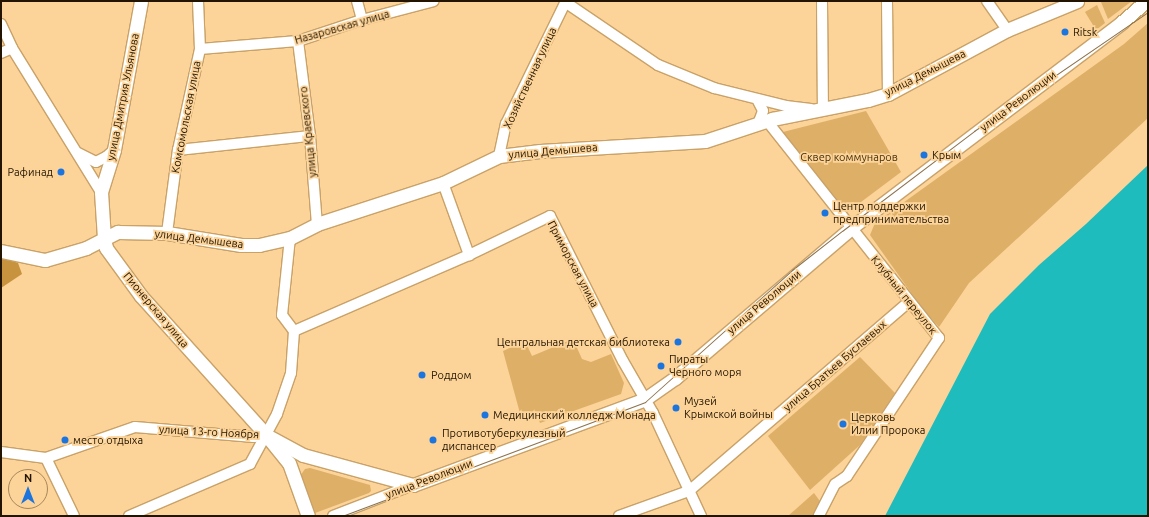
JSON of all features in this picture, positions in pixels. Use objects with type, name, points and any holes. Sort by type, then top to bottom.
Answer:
[{"type":"street","name":"улица Дмитрия Ульянова","points":[[101,192],[114,150],[141,1]]},
{"type":"street","name":"Комсомольская улица","points":[[167,233],[178,150],[200,48],[198,1]]},
{"type":"street","points":[[358,1],[362,20]]},
{"type":"street","name":"Назаровская улица","points":[[200,48],[298,41],[362,20],[434,1]]},
{"type":"street","points":[[565,2],[658,64],[714,88],[786,106],[821,109],[822,1]]},
{"type":"street","points":[[886,1],[888,94]]},
{"type":"street","points":[[987,1],[1007,30]]},
{"type":"street","name":"улица Демышева","points":[[1,251],[45,260],[86,248],[118,232],[167,233],[241,245],[259,245],[290,238],[317,224],[443,183],[499,156],[540,151],[705,141],[762,123],[868,100],[888,94],[1007,30],[1077,1]]},
{"type":"street","name":"улица Революции","points":[[333,516],[645,399],[674,378],[851,228],[1122,22],[1146,1]]},
{"type":"street","name":"Хозяйственная улица","points":[[499,156],[506,124],[565,2]]},
{"type":"street","name":"Пионерская улица","points":[[1,24],[12,48],[101,192],[106,248],[141,296],[266,435],[289,463],[308,516]]},
{"type":"street","name":"улица Краевского","points":[[298,41],[310,136],[317,224]]},
{"type":"street","points":[[1,53],[12,48]]},
{"type":"street","points":[[757,99],[763,111],[762,123]]},
{"type":"street","name":"Клубный переулок","points":[[762,123],[851,228],[939,338],[847,476],[835,484],[819,516]]},
{"type":"street","points":[[178,150],[310,136]]},
{"type":"street","points":[[76,152],[87,159],[96,162],[106,157],[114,150]]},
{"type":"street","points":[[443,183],[469,255]]},
{"type":"street","name":"Приморская улица","points":[[294,331],[469,255],[550,216],[623,360],[645,399],[701,516]]},
{"type":"street","points":[[129,516],[250,464],[277,414],[291,374],[294,331],[282,315],[290,238]]},
{"type":"street","name":"улица Братьев Буслаевых","points":[[619,516],[689,491],[909,302]]},
{"type":"street","name":"улица 13-го Ноября","points":[[1,452],[46,458],[135,427],[254,437],[266,435],[303,455],[413,485]]},
{"type":"street","points":[[289,463],[303,455]]},
{"type":"street","points":[[46,458],[74,516]]},
{"type":"green space","points":[[1132,1],[1108,19],[1101,2]]},
{"type":"green space","points":[[1097,5],[1105,23],[1096,30],[1085,12]]},
{"type":"green space","points":[[1148,23],[1148,118],[969,283],[939,327],[922,308],[870,235],[875,223],[1124,44]]},
{"type":"green space","name":"Сквер коммунаров","points":[[866,111],[901,172],[845,214],[783,132]]},
{"type":"green space","points":[[573,339],[582,359],[591,362],[611,354],[624,383],[621,394],[540,423],[537,415],[521,417],[503,351],[525,341],[532,356]]},
{"type":"green space","points":[[860,357],[895,393],[860,445],[810,490],[768,436]]},
{"type":"green space","points":[[310,468],[370,485],[371,491],[315,513],[300,476],[305,469]]},
{"type":"green space","points":[[814,493],[822,504],[816,516],[788,516]]},
{"type":"shaded area","points":[[1,257],[18,263],[22,274],[1,288]]},
{"type":"water","points":[[1148,165],[1148,516],[885,516],[990,314],[1039,265],[1086,224]]},
{"type":"tram line","points":[[342,516],[645,402],[792,270],[842,231],[974,131],[1148,12]]},
{"type":"place","name":"Ritsk","points":[[1065,32]]},
{"type":"place","name":"Крым","points":[[924,155]]},
{"type":"place","name":"Рафинад","points":[[61,172]]},
{"type":"place","name":"Центр поддержки предпринимательства","points":[[825,213]]},
{"type":"place","name":"Центральная детская библиотека","points":[[678,342]]},
{"type":"place","name":"Пираты Черного моря","points":[[661,366]]},
{"type":"place","name":"Роддом","points":[[422,375]]},
{"type":"place","name":"Музей Крымской войны","points":[[676,408]]},
{"type":"place","name":"Медицинский колледж Монада","points":[[485,415]]},
{"type":"place","name":"Церковь Илии Пророка","points":[[843,424]]},
{"type":"place","name":"место отдыха","points":[[65,440]]},
{"type":"place","name":"Противотуберкулезный диспансер","points":[[433,440]]}]
